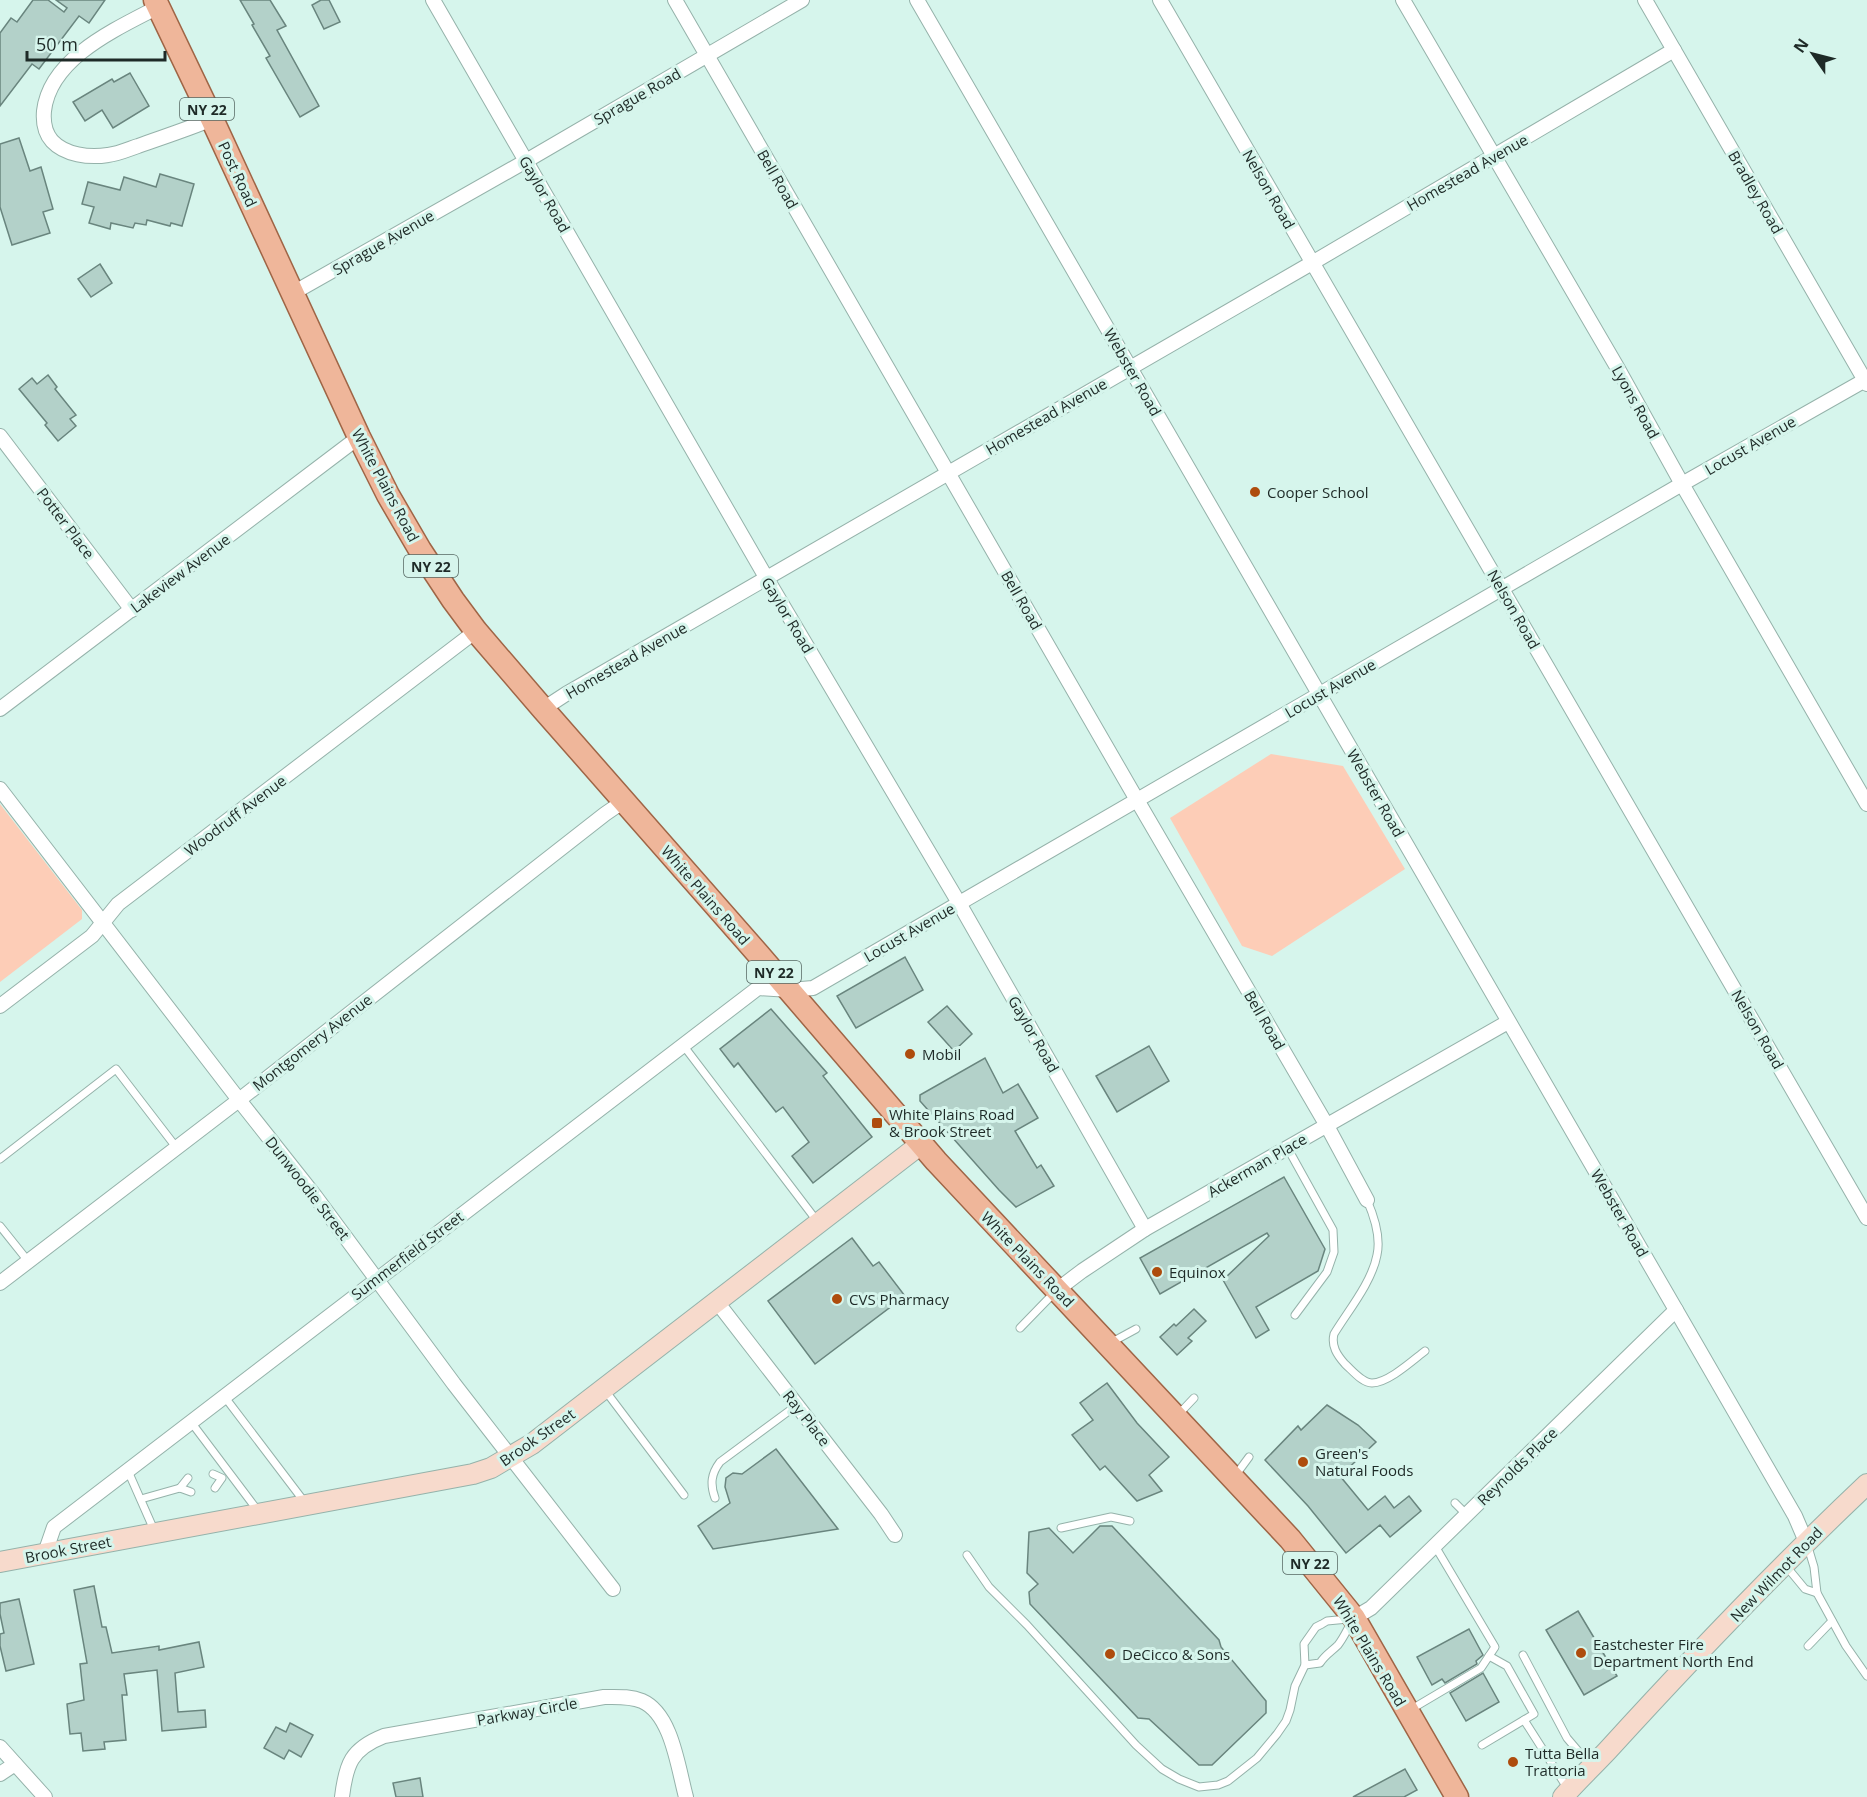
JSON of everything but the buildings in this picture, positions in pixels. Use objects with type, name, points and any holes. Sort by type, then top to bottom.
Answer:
[{"type":"main road","name":"Post Road","points":[[156,4],[258,219]]},
{"type":"main road","name":"White Plains Road","points":[[258,219],[388,495],[420,550],[476,631],[990,1221],[1290,1539],[1354,1618],[1457,1797]]},
{"type":"street","name":"Gaylor Road","points":[[433,0],[767,579],[959,903],[1145,1229]]},
{"type":"street","name":"Bell Road","points":[[675,0],[1326,1124],[1367,1200]]},
{"type":"street","name":"Sprague Road","points":[[473,191],[802,0]]},
{"type":"street","name":"Webster Road","points":[[917,0],[1795,1516],[1807,1544]]},
{"type":"street","name":"Nelson Road","points":[[1160,0],[1867,1218]]},
{"type":"street","name":"Lyons Road","points":[[1403,0],[1617,367],[1867,804]]},
{"type":"street","name":"Bradley Road","points":[[1645,0],[1866,381]]},
{"type":"street","points":[[156,4],[87,47],[74,58],[57,78],[46,97],[45,130],[57,147],[70,153],[109,156],[212,119]]},
{"type":"street","name":"Homestead Avenue","points":[[543,709],[1674,50]]},
{"type":"street","name":"Sprague Avenue","points":[[293,293],[473,191]]},
{"type":"street","name":"Locust Avenue","points":[[790,990],[813,988],[1682,484],[1866,381]]},
{"type":"street","name":"Potter Place","points":[[0,436],[132,610]]},
{"type":"street","name":"Lakeview Avenue","points":[[0,709],[359,436]]},
{"type":"street","name":"Woodruff Avenue","points":[[0,1005],[92,936],[118,904],[476,631]]},
{"type":"street","name":"Dunwoodie Street","points":[[0,789],[315,1196],[453,1384],[613,1589]]},
{"type":"street","name":"Montgomery Avenue","points":[[0,1283],[624,801]]},
{"type":"street","name":"Summerfield Street","points":[[45,1553],[54,1527],[758,988],[790,990]]},
{"type":"street","name":"Ackerman Place","points":[[1057,1290],[1145,1229],[1508,1022]]},
{"type":"street","name":"Brook Street","points":[[0,1562],[473,1474],[491,1468],[532,1444],[921,1144]]},
{"type":"street","name":"Ray Place","points":[[717,1302],[895,1535]]},
{"type":"street","name":"Reynolds Place","points":[[1354,1618],[1371,1608],[1676,1310]]},
{"type":"street","name":"New Wilmot Road","points":[[1566,1794],[1657,1696],[1827,1521],[1867,1484]]},
{"type":"street","name":"Parkway Circle","points":[[342,1797],[344,1778],[351,1761],[367,1743],[384,1736],[604,1697],[624,1697],[641,1701],[660,1714],[667,1727],[686,1797]]},
{"type":"street","points":[[0,1747],[45,1797]]},
{"type":"street","points":[[0,1774],[15,1764]]},
{"type":"lane","points":[[683,1045],[819,1223]]},
{"type":"lane","points":[[0,1158],[116,1069],[176,1148]]},
{"type":"lane","points":[[1287,1147],[1333,1230],[1334,1252],[1327,1272],[1295,1315]]},
{"type":"lane","points":[[1367,1200],[1374,1218],[1378,1254],[1372,1271],[1334,1334],[1332,1342],[1334,1349],[1363,1380],[1371,1383],[1387,1379],[1425,1351]]},
{"type":"lane","points":[[0,1226],[28,1261]]},
{"type":"lane","name":"Ackerman Place","points":[[1020,1328],[1057,1290]]},
{"type":"lane","points":[[1108,1344],[1136,1329]]},
{"type":"lane","points":[[604,1389],[684,1495]]},
{"type":"lane","points":[[224,1396],[307,1504]]},
{"type":"lane","points":[[1175,1418],[1194,1398]]},
{"type":"lane","points":[[715,1498],[711,1479],[714,1469],[720,1462],[797,1405]]},
{"type":"lane","points":[[191,1422],[259,1514]]},
{"type":"lane","points":[[1234,1478],[1249,1457]]},
{"type":"lane","points":[[128,1471],[155,1532]]},
{"type":"lane","points":[[213,1474],[222,1478],[232,1476]]},
{"type":"lane","points":[[180,1488],[188,1478]]},
{"type":"lane","points":[[215,1488],[222,1478]]},
{"type":"lane","points":[[141,1498],[180,1488],[191,1492]]},
{"type":"lane","points":[[1455,1503],[1467,1515]]},
{"type":"lane","points":[[1061,1528],[1111,1517],[1130,1521]]},
{"type":"lane","name":"Webster Road","points":[[1807,1544],[1814,1567],[1817,1593],[1846,1646],[1867,1676]]},
{"type":"lane","points":[[1407,1712],[1482,1668],[1495,1647],[1435,1546]]},
{"type":"lane","name":"Reynolds Place","points":[[967,1555],[990,1587],[1136,1745],[1162,1769],[1199,1787],[1218,1785],[1228,1781],[1250,1764],[1286,1721],[1295,1686],[1305,1665],[1304,1644],[1316,1628],[1327,1621],[1354,1618]]},
{"type":"lane","name":"Webster Road","points":[[1785,1565],[1805,1589],[1817,1593]]},
{"type":"lane","name":"Reynolds Place","points":[[1305,1665],[1320,1663],[1327,1653],[1341,1641],[1354,1618]]},
{"type":"lane","points":[[1808,1646],[1832,1621]]},
{"type":"lane","points":[[1523,1655],[1567,1737],[1592,1767]]},
{"type":"lane","points":[[1482,1745],[1534,1714],[1507,1666],[1489,1656]]},
{"type":"lane","points":[[1524,1720],[1566,1794]]},
{"type":"shaded area","points":[[1271,754],[1343,766],[1405,869],[1272,956],[1242,946],[1170,818]]},
{"type":"shaded area","points":[[0,804],[82,910],[82,919],[0,982]]},
{"type":"place","name":"Cooper School","points":[[1255,492]]},
{"type":"place","name":"Mobil","points":[[910,1054]]},
{"type":"place","name":"White Plains Road & Brook Street","points":[[877,1123]]},
{"type":"place","name":"Equinox","points":[[1157,1272]]},
{"type":"place","name":"CVS Pharmacy","points":[[837,1299]]},
{"type":"place","name":"Green's Natural Foods","points":[[1303,1462]]},
{"type":"place","name":"Eastchester Fire Department North End","points":[[1581,1653]]},
{"type":"place","name":"DeCicco & Sons","points":[[1110,1654]]},
{"type":"place","name":"Tutta Bella Trattoria","points":[[1513,1762]]}]
